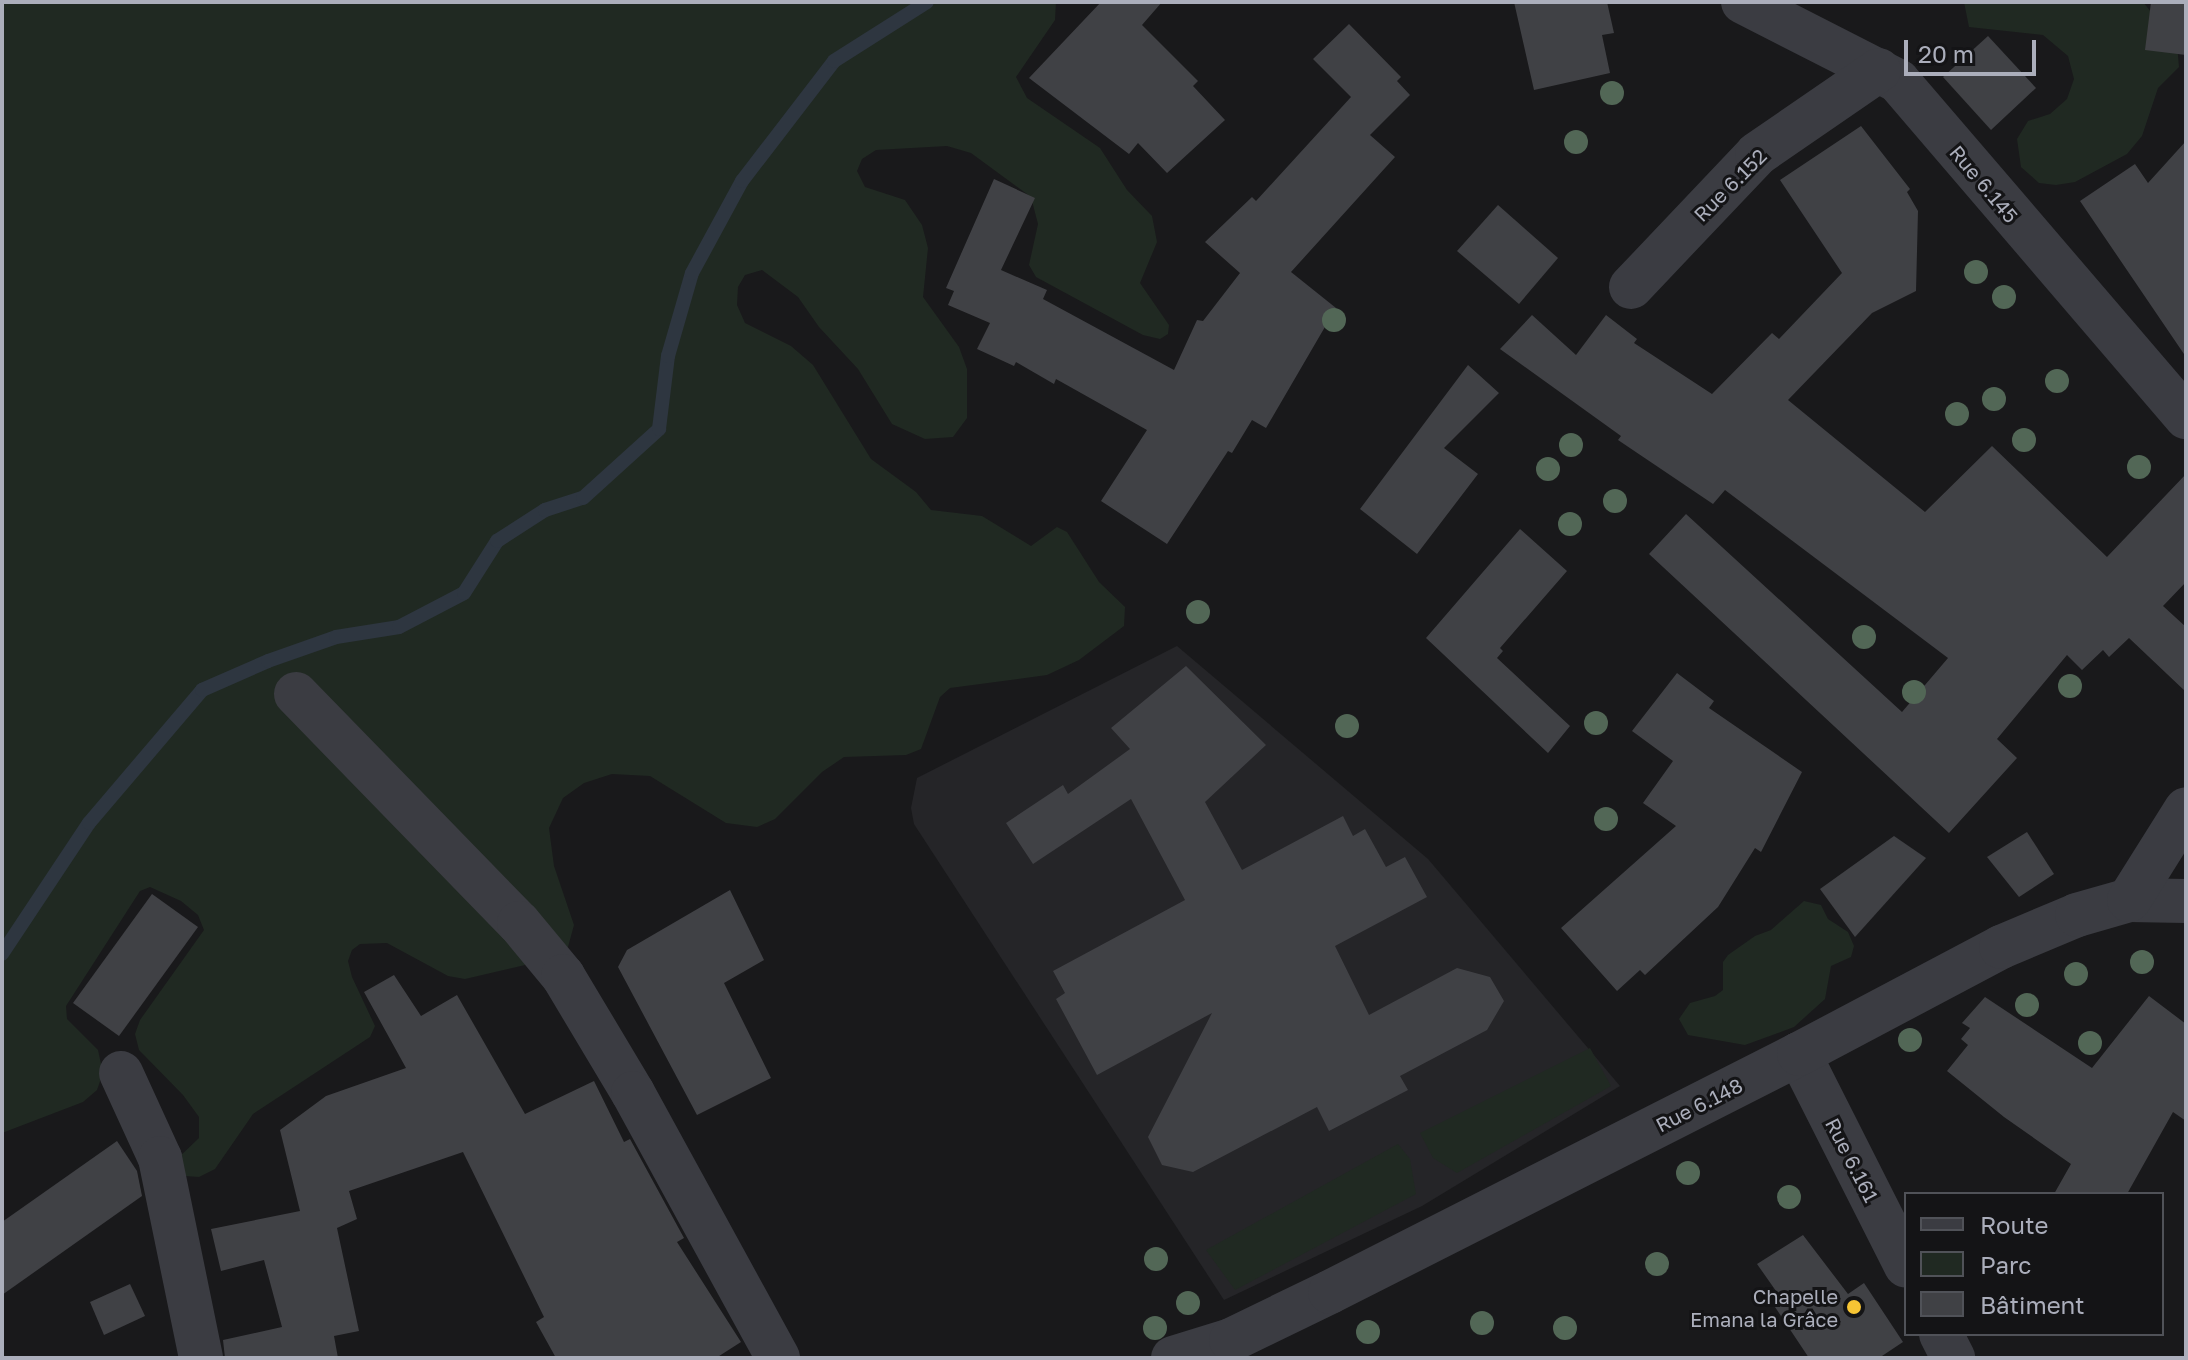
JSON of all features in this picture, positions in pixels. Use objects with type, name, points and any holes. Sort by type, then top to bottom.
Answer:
[{"type":"street","name":"Rue 6.145","points":[[1743,2],[1898,81],[2186,417]]},
{"type":"street","name":"Rue 6.152","points":[[1631,287],[1757,154],[1879,70]]},
{"type":"street","points":[[296,694],[519,923],[563,976],[633,1093],[778,1358]]},
{"type":"street","points":[[2129,900],[2186,809]]},
{"type":"street","name":"Rue 6.148","points":[[1173,1358],[1236,1349],[2001,947],[2077,915],[2129,900],[2186,901]]},
{"type":"street","name":"Rue 6.161","points":[[1799,1054],[1904,1262]]},
{"type":"street","points":[[121,1073],[160,1158],[201,1358]]},
{"type":"street","points":[[1942,1336],[1953,1358]]},
{"type":"shaded area","points":[[1177,646],[1428,859],[1620,1086],[1422,1206],[1224,1300],[914,824],[911,808],[917,778]]},
{"type":"green space","points":[[2,2],[1056,2],[1055,20],[1016,77],[1027,98],[1100,148],[1127,190],[1152,216],[1157,242],[1140,283],[1169,325],[1168,334],[1160,339],[1143,335],[1036,277],[1029,265],[1038,224],[1031,197],[971,153],[947,146],[876,150],[862,159],[857,171],[865,187],[905,200],[922,225],[928,248],[923,297],[959,347],[967,369],[967,418],[953,437],[925,439],[892,424],[858,369],[819,327],[798,297],[762,270],[745,275],[738,287],[737,305],[745,323],[791,346],[813,365],[871,459],[916,492],[931,510],[982,516],[1031,546],[1057,527],[1067,532],[1099,582],[1125,607],[1124,626],[1079,660],[1047,675],[950,688],[940,697],[921,749],[906,755],[844,757],[822,772],[775,819],[757,827],[726,823],[650,776],[612,774],[584,783],[563,798],[549,828],[554,866],[574,925],[568,947],[542,961],[465,979],[448,976],[387,943],[360,944],[352,950],[348,961],[352,977],[375,1026],[370,1037],[253,1114],[215,1169],[199,1177],[185,1176],[176,1160],[199,1138],[199,1117],[183,1095],[139,1050],[135,1034],[140,1020],[204,930],[198,915],[181,901],[150,887],[140,891],[66,1006],[67,1019],[98,1050],[103,1073],[97,1090],[83,1102],[2,1133]]},
{"type":"green space","points":[[1964,2],[2143,2],[2177,44],[2179,67],[2158,88],[2142,136],[2127,154],[2075,182],[2056,185],[2039,183],[2021,167],[2017,139],[2028,121],[2050,114],[2067,99],[2074,79],[2068,56],[2043,35],[1969,27]]},
{"type":"green space","points":[[1804,901],[1821,905],[1828,919],[1848,932],[1854,946],[1851,957],[1831,966],[1825,999],[1794,1027],[1745,1045],[1688,1035],[1679,1019],[1690,1003],[1715,996],[1723,990],[1723,962],[1728,955],[1755,936],[1771,930]]},
{"type":"green space","points":[[1590,1048],[1611,1086],[1457,1173],[1433,1158],[1420,1133]]},
{"type":"green space","points":[[1398,1144],[1410,1159],[1416,1194],[1235,1290],[1206,1250]]},
{"type":"building","points":[[1101,2],[1162,2],[1142,25],[1198,81],[1193,86],[1225,120],[1167,173],[1138,143],[1129,154],[1029,78]]},
{"type":"building","points":[[1514,2],[1607,2],[1614,33],[1602,35],[1610,73],[1534,90]]},
{"type":"building","points":[[2151,2],[2186,2],[2186,55],[2145,50]]},
{"type":"building","points":[[1349,24],[1401,77],[1397,81],[1410,95],[1370,135],[1395,157],[1291,272],[1336,308],[1266,428],[1252,420],[1167,544],[1101,501],[1147,430],[1056,379],[1054,384],[1016,362],[1014,366],[977,349],[990,323],[948,305],[954,291],[946,288],[994,179],[1035,198],[1001,270],[1047,290],[1043,299],[1174,370],[1197,320],[1203,321],[1240,273],[1205,242],[1252,197],[1256,201],[1351,97],[1313,59]]},
{"type":"building","points":[[1988,36],[2036,88],[1991,130],[1943,77]]},
{"type":"building","points":[[1861,126],[1910,189],[1907,192],[1918,211],[1916,291],[1872,313],[1788,400],[1925,512],[1992,446],[2107,557],[2186,474],[2186,582],[2163,606],[2186,627],[2186,692],[2129,638],[2109,657],[2103,650],[2082,670],[2067,655],[1997,739],[2017,758],[1949,833],[1649,554],[1686,514],[1902,712],[1948,658],[1725,490],[1713,504],[1618,440],[1621,436],[1500,349],[1532,315],[1576,355],[1606,315],[1637,339],[1634,343],[1712,394],[1772,333],[1779,339],[1842,273],[1780,180]]},
{"type":"building","points":[[2186,141],[2186,357],[2080,201],[2135,164],[2148,183]]},
{"type":"building","points":[[1498,205],[1558,258],[1519,304],[1457,251]]},
{"type":"building","points":[[1468,365],[1499,393],[1444,448],[1478,474],[1417,554],[1360,509]]},
{"type":"building","points":[[1520,529],[1567,571],[1500,648],[1503,651],[1497,658],[1570,726],[1548,753],[1426,638]]},
{"type":"building","points":[[1186,666],[1266,745],[1205,802],[1242,870],[1343,816],[1353,836],[1365,829],[1386,867],[1405,857],[1427,897],[1335,946],[1369,1015],[1457,968],[1490,977],[1504,1001],[1487,1030],[1400,1076],[1408,1090],[1329,1131],[1317,1107],[1193,1172],[1162,1165],[1148,1137],[1212,1013],[1097,1075],[1056,999],[1065,993],[1053,971],[1185,900],[1131,799],[1033,864],[1006,823],[1063,785],[1068,794],[1130,749],[1111,728]]},
{"type":"building","points":[[1677,673],[1714,701],[1709,708],[1802,772],[1761,852],[1755,848],[1718,907],[1645,975],[1640,970],[1617,991],[1561,928],[1676,826],[1643,803],[1673,761],[1632,731]]},
{"type":"building","points":[[2027,832],[2054,874],[2019,897],[1987,857]]},
{"type":"building","points":[[1894,836],[1926,858],[1855,937],[1820,889]]},
{"type":"building","points":[[730,890],[764,960],[724,983],[771,1078],[697,1115],[618,967],[627,950]]},
{"type":"building","points":[[152,894],[198,927],[119,1036],[73,1003]]},
{"type":"building","points":[[394,975],[421,1016],[457,995],[525,1114],[594,1081],[624,1142],[630,1139],[684,1238],[677,1242],[741,1342],[716,1358],[556,1358],[536,1322],[544,1317],[463,1152],[349,1191],[357,1219],[337,1228],[359,1331],[334,1336],[338,1358],[225,1358],[223,1340],[282,1327],[264,1260],[221,1271],[211,1229],[300,1211],[280,1130],[326,1096],[406,1068],[364,992]]},
{"type":"building","points":[[2149,996],[2186,1024],[2186,1121],[2173,1112],[2128,1192],[2055,1192],[2071,1164],[2004,1117],[1947,1071],[1968,1045],[1961,1039],[1970,1028],[1962,1023],[1985,997],[2092,1068]]},
{"type":"building","points":[[117,1141],[137,1171],[142,1196],[2,1295],[2,1222]]},
{"type":"building","points":[[1803,1235],[1848,1294],[1864,1283],[1903,1342],[1879,1358],[1809,1358],[1767,1295],[1776,1291],[1757,1264]]},
{"type":"building","points":[[130,1284],[145,1316],[104,1335],[90,1302]]},
{"type":"waterway","points":[[2,954],[89,823],[202,690],[268,661],[336,637],[399,627],[464,593],[497,541],[545,510],[583,498],[659,429],[668,356],[692,273],[742,181],[834,61],[927,2]]},
{"type":"place","name":"Chapelle Emana la Grâce","points":[[1854,1307]]}]
